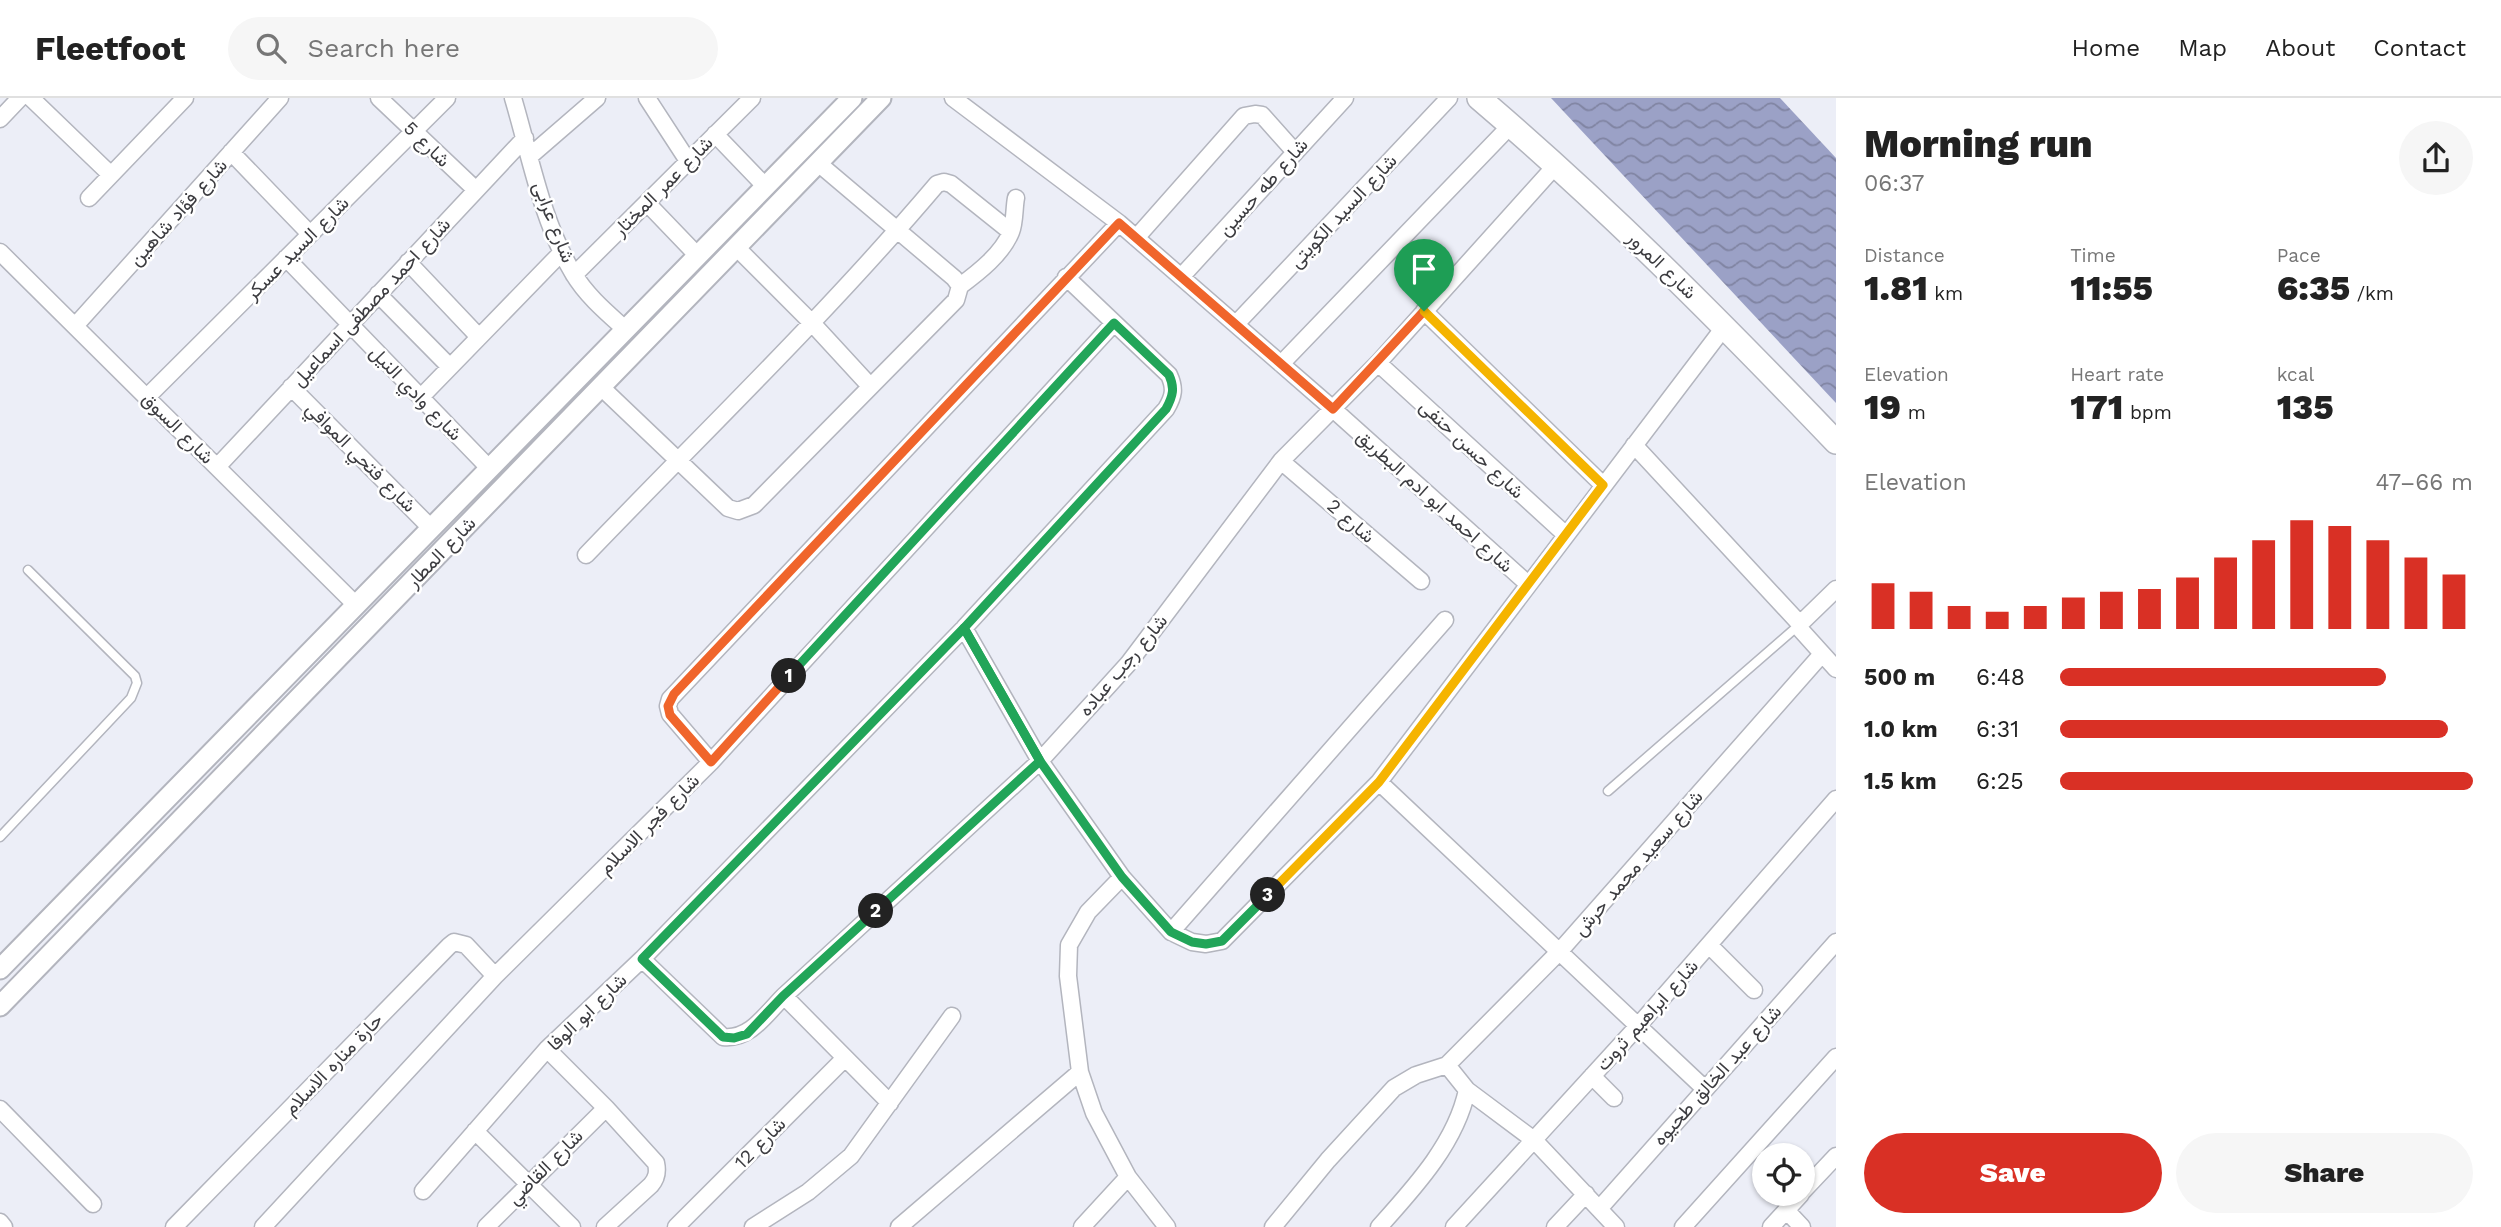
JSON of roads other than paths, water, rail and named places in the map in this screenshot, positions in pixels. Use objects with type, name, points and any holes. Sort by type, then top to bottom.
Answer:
[{"type":"main road","name":"شارع المرور","points":[[1479,98],[1557,164],[1725,326],[1836,442]]},
{"type":"street","points":[[31,98],[111,175]]},
{"type":"street","points":[[89,198],[186,98]]},
{"type":"street","name":"شارع 5","points":[[379,98],[476,190]]},
{"type":"street","name":"شارع السيد عسكر","points":[[147,397],[446,98]]},
{"type":"street","name":"شارع عرابى","points":[[513,98],[551,225],[562,252],[574,275],[606,313],[625,329]]},
{"type":"street","points":[[530,156],[597,98]]},
{"type":"street","points":[[647,98],[688,161]]},
{"type":"street","name":"شارع عمر المختار","points":[[574,275],[752,98]]},
{"type":"street","name":"شارع المطار","points":[[0,969],[852,98]]},
{"type":"street","name":"شارع المطار","points":[[0,1006],[881,98]]},
{"type":"street","name":"شارع احمد ابو ادم البطريق","points":[[953,98],[1119,223],[1333,409],[1528,584]]},
{"type":"street","name":"شارع طه حسين","points":[[1181,277],[1345,98]]},
{"type":"street","name":"شارع السيد الكويتى","points":[[1236,324],[1449,98]]},
{"type":"street","name":"شارع فؤاد شاهين","points":[[75,326],[231,152],[272,101]]},
{"type":"street","points":[[1136,238],[1244,117],[1262,115],[1295,152]]},
{"type":"street","points":[[1281,364],[1511,125]]},
{"type":"street","points":[[715,134],[765,186]]},
{"type":"street","name":"شارع احمد مصطفى اسماعيل","points":[[217,467],[525,138]]},
{"type":"street","points":[[231,152],[310,234]]},
{"type":"street","points":[[818,163],[960,286]]},
{"type":"street","name":"شارع رجب عباده","points":[[642,959],[723,1037],[734,1038],[747,1034],[783,996],[1040,761],[1128,664],[1282,461],[1378,363],[1557,164]]},
{"type":"street","points":[[586,555],[812,323],[897,232],[937,184],[951,184],[1011,232]]},
{"type":"street","points":[[601,387],[728,508],[738,511],[754,505],[956,300],[960,286],[994,257],[1011,232],[1016,198]]},
{"type":"street","points":[[647,203],[697,255]]},
{"type":"street","points":[[711,762],[670,715],[670,699],[1119,223]]},
{"type":"street","points":[[736,247],[870,386]]},
{"type":"street","name":"شارع السوق","points":[[0,252],[355,604]]},
{"type":"street","points":[[421,397],[562,252]]},
{"type":"street","name":"شارع وادي النيل","points":[[286,258],[489,468]]},
{"type":"street","points":[[408,262],[479,337]]},
{"type":"street","points":[[1066,277],[1114,323]]},
{"type":"street","points":[[379,294],[450,367]]},
{"type":"street","points":[[654,298],[671,313]]},
{"type":"street","points":[[1424,311],[1603,485]]},
{"type":"street","name":"شارع ابو الوفا","points":[[423,1191],[547,1049],[642,959],[964,628],[1166,409],[1172,398],[1174,385],[1169,375],[1114,323]]},
{"type":"street","name":"شارع فجر الاسلام","points":[[263,1227],[495,976],[711,762],[1114,323]]},
{"type":"street","points":[[964,628],[1040,761],[1122,877],[1171,932],[1192,942],[1206,944],[1222,941],[1379,782],[1725,326]]},
{"type":"street","name":"شارع حسن حنفى","points":[[1378,363],[1566,535]]},
{"type":"street","name":"شارع فتحي الموافي","points":[[291,387],[430,527]]},
{"type":"street","points":[[1634,445],[1800,624],[1802,632],[1836,669]]},
{"type":"street","name":"شارع 2","points":[[1282,461],[1421,581]]},
{"type":"street","points":[[1800,624],[1836,589]]},
{"type":"street","points":[[1171,932],[1445,620]]},
{"type":"street","name":"شارع سعيد محمد حرش","points":[[1447,1065],[1559,952],[1822,654]]},
{"type":"street","points":[[238,723],[257,741]]},
{"type":"street","points":[[1379,782],[1705,1089]]},
{"type":"street","name":"شارع ابراهيم ثروت","points":[[1454,1227],[1638,1026],[1836,799]]},
{"type":"street","points":[[1122,877],[1088,912],[1069,945],[1068,976],[1080,1072],[1094,1113],[1128,1177],[1167,1227]]},
{"type":"street","name":"حارة مناره الاسلام","points":[[174,1227],[454,942],[466,945],[495,976]]},
{"type":"street","name":"شارع عبد الخالق طحيوه","points":[[1599,1209],[1836,942]]},
{"type":"street","points":[[1709,945],[1754,990]]},
{"type":"street","points":[[783,996],[890,1103]]},
{"type":"street","points":[[752,1227],[808,1192],[851,1156],[952,1016]]},
{"type":"street","points":[[547,1049],[656,1163],[656,1179],[605,1227]]},
{"type":"street","points":[[1683,1227],[1836,1057]]},
{"type":"street","name":"شارع 12","points":[[676,1227],[844,1059]]},
{"type":"street","points":[[1273,1227],[1328,1160],[1394,1088],[1416,1075],[1447,1065],[1467,1090],[1534,1140],[1616,1227]]},
{"type":"street","points":[[899,1227],[1080,1072]]},
{"type":"street","points":[[1592,1076],[1614,1098]]},
{"type":"street","points":[[1379,1227],[1424,1175],[1454,1128],[1467,1090]]},
{"type":"street","name":"شارع القاضي","points":[[486,1227],[606,1108]]},
{"type":"street","points":[[0,1109],[93,1204]]},
{"type":"street","points":[[475,1131],[572,1227]]},
{"type":"street","points":[[1815,1179],[1835,1157]]},
{"type":"street","points":[[1082,1227],[1128,1177]]},
{"type":"street","points":[[1555,1227],[1586,1194]]},
{"type":"street","points":[[1771,1227],[1790,1206]]},
{"type":"street","points":[[1786,1210],[1802,1227]]},
{"type":"street","points":[[0,1222],[4,1227]]},
{"type":"lane","points":[[0,837],[131,698],[137,683],[135,676],[29,570]]},
{"type":"lane","points":[[1608,791],[1800,624]]},
{"type":"water","points":[[1551,98],[1780,98],[1836,158],[1836,403]]}]
